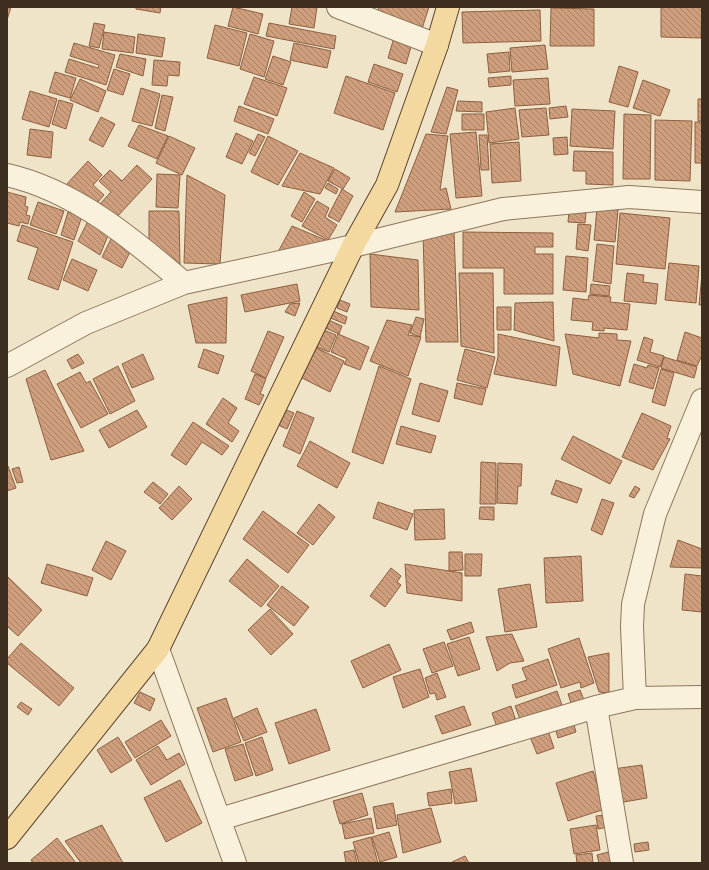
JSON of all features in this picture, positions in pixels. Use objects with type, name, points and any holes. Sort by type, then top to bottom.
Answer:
[{"type":"main road","points":[[7,838],[158,649],[353,246],[387,185],[437,45],[448,7]]},
{"type":"street","points":[[338,7],[437,45]]},
{"type":"street","points":[[7,175],[28,180],[47,187],[93,214],[133,239],[184,283]]},
{"type":"street","points":[[7,366],[86,323],[184,283],[353,246],[503,209],[629,197],[702,202]]},
{"type":"street","points":[[636,698],[632,627],[633,604],[655,514],[702,400]]},
{"type":"street","points":[[158,649],[235,863]]},
{"type":"street","points":[[220,819],[596,707],[636,698],[702,697]]},
{"type":"street","points":[[596,707],[622,863]]},
{"type":"building","points":[[7,7],[11,7],[7,20]]},
{"type":"building","points":[[136,7],[161,7],[160,13],[136,9]]},
{"type":"building","points":[[233,7],[263,14],[258,34],[228,26]]},
{"type":"building","points":[[292,7],[317,7],[314,28],[289,24]]},
{"type":"building","points":[[379,7],[429,7],[420,35],[375,20]]},
{"type":"building","points":[[661,7],[702,7],[701,38],[661,37]]},
{"type":"building","points":[[551,8],[594,9],[594,46],[550,46]]},
{"type":"building","points":[[540,10],[541,41],[463,43],[462,12]]},
{"type":"building","points":[[94,23],[105,25],[99,48],[89,46]]},
{"type":"building","points":[[269,23],[336,36],[334,49],[266,36]]},
{"type":"building","points":[[215,25],[247,33],[239,66],[207,58]]},
{"type":"building","points":[[104,32],[135,37],[133,53],[102,49]]},
{"type":"building","points":[[138,34],[165,38],[162,57],[136,53]]},
{"type":"building","points":[[250,34],[274,41],[264,77],[240,69]]},
{"type":"building","points":[[395,34],[413,40],[406,64],[388,58]]},
{"type":"building","points":[[74,43],[115,55],[106,85],[65,72],[69,59],[98,68],[99,65],[70,56]]},
{"type":"building","points":[[294,43],[331,51],[327,68],[290,60]]},
{"type":"building","points":[[545,45],[548,69],[512,72],[510,48]]},
{"type":"building","points":[[509,52],[510,71],[489,73],[487,54]]},
{"type":"building","points":[[120,54],[146,59],[143,76],[116,67]]},
{"type":"building","points":[[273,56],[291,62],[283,85],[265,79]]},
{"type":"building","points":[[154,60],[180,62],[179,76],[168,75],[167,86],[152,85]]},
{"type":"building","points":[[374,64],[403,74],[397,92],[368,82]]},
{"type":"building","points":[[619,66],[638,72],[628,107],[609,102]]},
{"type":"building","points":[[114,69],[130,74],[123,95],[107,90]]},
{"type":"building","points":[[55,72],[76,78],[70,98],[49,92]]},
{"type":"building","points":[[346,76],[395,93],[383,130],[334,113]]},
{"type":"building","points":[[511,76],[511,85],[489,87],[488,78]]},
{"type":"building","points":[[254,77],[287,88],[277,116],[244,104]]},
{"type":"building","points":[[548,78],[550,104],[515,106],[513,80]]},
{"type":"building","points":[[80,79],[106,91],[98,112],[70,100]]},
{"type":"building","points":[[643,80],[670,90],[660,116],[633,108]]},
{"type":"building","points":[[447,87],[458,90],[446,134],[431,132]]},
{"type":"building","points":[[141,88],[160,94],[152,126],[132,121]]},
{"type":"building","points":[[30,91],[57,99],[49,127],[22,119]]},
{"type":"building","points":[[162,95],[173,97],[165,131],[155,128]]},
{"type":"building","points":[[698,99],[702,99],[702,121],[698,121]]},
{"type":"building","points":[[59,100],[73,104],[66,129],[52,124]]},
{"type":"building","points":[[458,101],[482,102],[482,112],[456,111]]},
{"type":"building","points":[[239,106],[274,119],[268,134],[234,121]]},
{"type":"building","points":[[566,106],[568,117],[550,119],[549,108]]},
{"type":"building","points":[[515,108],[519,139],[489,143],[486,112]]},
{"type":"building","points":[[546,108],[549,135],[522,137],[519,110]]},
{"type":"building","points":[[572,109],[615,111],[613,149],[570,146]]},
{"type":"building","points":[[462,114],[484,114],[484,130],[462,130]]},
{"type":"building","points":[[624,114],[651,115],[650,179],[623,179]]},
{"type":"building","points":[[101,117],[115,124],[103,147],[89,140]]},
{"type":"building","points":[[655,120],[692,121],[690,181],[655,180]]},
{"type":"building","points":[[695,122],[702,122],[702,163],[695,163]]},
{"type":"building","points":[[139,125],[168,136],[157,159],[128,146]]},
{"type":"building","points":[[30,129],[53,132],[51,158],[27,155]]},
{"type":"building","points":[[476,132],[482,196],[456,198],[450,134]]},
{"type":"building","points":[[236,133],[253,141],[242,164],[226,157]]},
{"type":"building","points":[[258,134],[265,137],[255,156],[249,153]]},
{"type":"building","points":[[426,134],[448,136],[440,190],[446,188],[451,209],[395,212]]},
{"type":"building","points":[[479,135],[487,135],[489,170],[481,170]]},
{"type":"building","points":[[169,136],[195,148],[182,175],[156,163]]},
{"type":"building","points":[[268,136],[298,151],[278,185],[251,172]]},
{"type":"building","points":[[567,137],[568,154],[554,155],[553,138]]},
{"type":"building","points":[[519,142],[521,181],[492,183],[490,144]]},
{"type":"building","points":[[574,151],[613,152],[613,185],[586,184],[586,171],[573,171]]},
{"type":"building","points":[[300,153],[334,168],[320,194],[282,186]]},
{"type":"building","points":[[88,161],[102,175],[93,185],[104,195],[91,210],[65,186]]},
{"type":"building","points":[[137,165],[152,179],[115,219],[99,205],[111,192],[99,181],[110,170],[122,181]]},
{"type":"building","points":[[335,169],[350,178],[343,189],[328,181]]},
{"type":"building","points":[[157,174],[180,175],[178,208],[156,207]]},
{"type":"building","points":[[187,175],[225,195],[220,264],[184,263]]},
{"type":"building","points":[[328,183],[338,189],[336,194],[325,188]]},
{"type":"building","points":[[342,189],[353,196],[339,222],[328,216]]},
{"type":"building","points":[[7,192],[26,197],[25,206],[28,207],[26,215],[30,216],[28,224],[20,222],[19,226],[7,223]]},
{"type":"building","points":[[304,192],[315,199],[302,222],[291,216]]},
{"type":"building","points":[[317,201],[329,208],[325,217],[337,225],[328,240],[302,226]]},
{"type":"building","points":[[38,202],[64,211],[56,234],[30,225]]},
{"type":"building","points":[[597,208],[618,210],[615,242],[594,240]]},
{"type":"building","points":[[149,211],[179,211],[180,266],[149,243]]},
{"type":"building","points":[[569,211],[586,213],[585,223],[568,222]]},
{"type":"building","points":[[68,212],[82,216],[74,240],[61,235]]},
{"type":"building","points":[[620,213],[670,218],[665,269],[616,264]]},
{"type":"building","points":[[89,219],[109,233],[100,255],[78,241]]},
{"type":"building","points":[[578,224],[591,225],[588,251],[576,249]]},
{"type":"building","points":[[22,225],[73,242],[58,290],[28,279],[38,248],[17,241]]},
{"type":"building","points":[[292,226],[323,239],[330,242],[278,252]]},
{"type":"building","points":[[454,231],[458,342],[426,342],[423,232]]},
{"type":"building","points":[[463,232],[553,233],[553,247],[535,247],[535,254],[553,254],[553,294],[504,294],[504,268],[463,268]]},
{"type":"building","points":[[112,237],[132,248],[122,268],[102,257]]},
{"type":"building","points":[[597,244],[614,246],[611,284],[593,281]]},
{"type":"building","points":[[370,254],[418,260],[419,310],[371,307]]},
{"type":"building","points":[[566,256],[588,258],[586,292],[563,290]]},
{"type":"building","points":[[72,259],[97,270],[88,291],[63,280]]},
{"type":"building","points":[[669,263],[699,266],[696,303],[665,300]]},
{"type":"building","points":[[459,273],[493,273],[494,353],[461,346]]},
{"type":"building","points":[[627,273],[644,275],[643,282],[658,284],[656,304],[624,301]]},
{"type":"building","points":[[702,274],[702,305],[699,305]]},
{"type":"building","points":[[297,284],[300,301],[245,312],[241,295]]},
{"type":"building","points":[[591,284],[610,286],[609,296],[590,294]]},
{"type":"building","points":[[589,295],[611,297],[610,302],[630,304],[627,330],[604,328],[604,331],[592,330],[593,322],[571,320],[573,298],[588,300]]},
{"type":"building","points":[[227,297],[226,343],[196,343],[188,305]]},
{"type":"building","points":[[340,300],[350,304],[347,312],[337,308]]},
{"type":"building","points":[[553,302],[554,341],[514,330],[515,303]]},
{"type":"building","points":[[300,303],[295,316],[285,312],[290,304]]},
{"type":"building","points":[[497,307],[511,307],[511,330],[497,330]]},
{"type":"building","points":[[331,310],[347,317],[345,324],[328,317]]},
{"type":"building","points":[[416,317],[424,319],[420,337],[410,333]]},
{"type":"building","points":[[326,319],[342,326],[339,334],[323,327]]},
{"type":"building","points":[[387,320],[412,325],[408,335],[421,337],[408,376],[370,361]]},
{"type":"building","points":[[321,329],[336,335],[329,352],[314,346]]},
{"type":"building","points":[[268,331],[284,337],[266,378],[251,371]]},
{"type":"building","points":[[685,332],[702,338],[702,355],[697,366],[677,360]]},
{"type":"building","points":[[599,333],[617,334],[617,340],[631,341],[620,386],[573,374],[565,334],[599,338]]},
{"type":"building","points":[[338,334],[369,347],[360,370],[344,364],[347,359],[331,352]]},
{"type":"building","points":[[498,334],[560,347],[556,386],[494,374],[498,357]]},
{"type":"building","points":[[644,337],[653,340],[650,352],[664,356],[660,367],[637,360]]},
{"type":"building","points":[[312,346],[344,361],[330,392],[298,376]]},
{"type":"building","points":[[204,349],[224,356],[218,374],[198,367]]},
{"type":"building","points":[[465,349],[495,357],[487,388],[457,380]]},
{"type":"building","points":[[78,354],[84,363],[72,369],[67,360]]},
{"type":"building","points":[[143,354],[154,379],[132,388],[122,364]]},
{"type":"building","points":[[664,357],[697,367],[694,378],[661,368]]},
{"type":"building","points":[[634,364],[647,368],[648,365],[659,368],[653,389],[629,382]]},
{"type":"building","points":[[118,366],[135,401],[110,414],[93,379]]},
{"type":"building","points":[[379,366],[411,379],[383,464],[352,452]]},
{"type":"building","points":[[661,369],[674,373],[665,406],[652,402]]},
{"type":"building","points":[[45,370],[84,451],[51,460],[26,379]]},
{"type":"building","points":[[80,372],[86,383],[90,381],[108,414],[81,428],[57,384]]},
{"type":"building","points":[[255,374],[266,379],[260,394],[264,395],[259,405],[245,399]]},
{"type":"building","points":[[420,383],[448,391],[439,422],[412,414]]},
{"type":"building","points":[[457,383],[486,389],[482,405],[454,398]]},
{"type":"building","points":[[223,398],[237,408],[228,423],[239,431],[232,442],[206,424]]},
{"type":"building","points":[[284,409],[294,413],[287,429],[278,425]]},
{"type":"building","points":[[137,410],[147,427],[109,448],[99,430]]},
{"type":"building","points":[[297,411],[314,418],[300,454],[283,446]]},
{"type":"building","points":[[642,413],[671,426],[667,438],[670,439],[653,470],[622,457]]},
{"type":"building","points":[[193,422],[229,446],[222,455],[202,442],[186,465],[171,455]]},
{"type":"building","points":[[401,426],[436,436],[431,453],[396,444]]},
{"type":"building","points":[[573,436],[622,461],[610,484],[561,459]]},
{"type":"building","points":[[310,441],[350,463],[337,488],[297,466]]},
{"type":"building","points":[[481,462],[496,463],[496,504],[480,504]]},
{"type":"building","points":[[498,463],[522,464],[521,486],[518,486],[517,504],[497,503]]},
{"type":"building","points":[[8,466],[16,488],[7,491],[7,467]]},
{"type":"building","points":[[19,467],[23,482],[17,483],[12,469]]},
{"type":"building","points":[[556,480],[582,489],[577,503],[551,494]]},
{"type":"building","points":[[153,482],[168,494],[160,504],[144,492]]},
{"type":"building","points":[[179,486],[192,499],[172,520],[159,508]]},
{"type":"building","points":[[635,486],[640,489],[634,498],[629,496]]},
{"type":"building","points":[[602,499],[614,503],[602,535],[591,530]]},
{"type":"building","points":[[378,502],[413,514],[407,530],[373,518]]},
{"type":"building","points":[[319,504],[335,517],[313,545],[297,533]]},
{"type":"building","points":[[480,507],[494,507],[494,520],[479,519]]},
{"type":"building","points":[[444,509],[445,539],[415,540],[414,510]]},
{"type":"building","points":[[263,511],[309,545],[288,573],[243,539]]},
{"type":"building","points":[[678,540],[702,549],[702,568],[670,567]]},
{"type":"building","points":[[106,541],[126,551],[111,580],[92,570]]},
{"type":"building","points":[[449,552],[462,552],[463,570],[449,571]]},
{"type":"building","points":[[465,554],[482,554],[481,576],[465,576]]},
{"type":"building","points":[[581,556],[583,601],[546,603],[544,558]]},
{"type":"building","points":[[247,559],[279,586],[261,607],[229,581]]},
{"type":"building","points":[[47,564],[93,578],[87,596],[41,583]]},
{"type":"building","points":[[405,564],[462,573],[462,601],[407,593]]},
{"type":"building","points":[[391,568],[401,576],[397,582],[401,585],[385,607],[370,596]]},
{"type":"building","points":[[685,574],[702,576],[702,612],[682,610]]},
{"type":"building","points":[[7,576],[42,610],[18,636],[7,626]]},
{"type":"building","points":[[530,584],[537,627],[505,632],[498,589]]},
{"type":"building","points":[[282,586],[309,607],[294,626],[267,605]]},
{"type":"building","points":[[270,609],[293,634],[271,655],[248,630]]},
{"type":"building","points":[[471,622],[474,632],[451,640],[447,630]]},
{"type":"building","points":[[512,634],[524,661],[510,663],[497,671],[486,637]]},
{"type":"building","points":[[469,637],[480,669],[458,676],[447,644]]},
{"type":"building","points":[[579,638],[594,683],[581,688],[580,682],[561,688],[548,649]]},
{"type":"building","points":[[444,642],[453,666],[432,673],[423,649]]},
{"type":"building","points":[[21,643],[74,688],[59,706],[7,663],[7,659]]},
{"type":"building","points":[[389,644],[401,670],[363,688],[351,661]]},
{"type":"building","points":[[609,653],[609,693],[599,692],[588,657]]},
{"type":"building","points":[[548,659],[557,685],[516,698],[512,685],[527,680],[522,668]]},
{"type":"building","points":[[420,669],[429,697],[403,708],[393,677]]},
{"type":"building","points":[[437,673],[446,697],[437,700],[435,693],[430,694],[425,678]]},
{"type":"building","points":[[580,690],[586,705],[573,709],[568,694]]},
{"type":"building","points":[[557,691],[563,708],[521,722],[515,706]]},
{"type":"building","points":[[140,692],[155,699],[150,711],[134,703]]},
{"type":"building","points":[[226,698],[241,742],[213,752],[197,708]]},
{"type":"building","points":[[21,702],[32,709],[28,715],[17,707]]},
{"type":"building","points":[[464,706],[471,725],[442,734],[435,716]]},
{"type":"building","points":[[511,706],[516,721],[497,727],[492,713]]},
{"type":"building","points":[[257,708],[267,732],[244,741],[234,718]]},
{"type":"building","points":[[316,709],[330,750],[289,764],[275,723]]},
{"type":"building","points":[[572,718],[576,732],[558,738],[554,724]]},
{"type":"building","points":[[161,720],[171,736],[135,758],[125,742]]},
{"type":"building","points":[[546,725],[554,748],[537,754],[528,732]]},
{"type":"building","points":[[118,737],[132,760],[111,773],[97,750]]},
{"type":"building","points":[[262,737],[273,770],[256,776],[245,743]]},
{"type":"building","points":[[243,744],[253,775],[235,781],[225,749]]},
{"type":"building","points":[[158,746],[167,760],[179,753],[185,764],[151,785],[136,760]]},
{"type":"building","points":[[642,765],[647,798],[618,803],[613,769]]},
{"type":"building","points":[[471,768],[477,801],[455,804],[449,772]]},
{"type":"building","points":[[593,771],[605,809],[568,821],[556,783]]},
{"type":"building","points":[[180,780],[202,823],[166,842],[144,798]]},
{"type":"building","points":[[451,789],[452,803],[429,806],[427,793]]},
{"type":"building","points":[[362,793],[368,815],[340,824],[333,801]]},
{"type":"building","points":[[393,803],[397,825],[377,829],[373,807]]},
{"type":"building","points":[[431,808],[441,842],[403,853],[397,815]]},
{"type":"building","points":[[606,815],[608,827],[598,829],[596,816]]},
{"type":"building","points":[[371,818],[374,833],[345,839],[342,824]]},
{"type":"building","points":[[102,825],[123,863],[81,863],[65,841]]},
{"type":"building","points":[[596,825],[600,850],[574,854],[570,829]]},
{"type":"building","points":[[389,832],[397,857],[380,862],[372,837]]},
{"type":"building","points":[[371,837],[378,863],[359,863],[353,842]]},
{"type":"building","points":[[57,838],[76,863],[33,863],[31,860]]},
{"type":"building","points":[[648,842],[649,850],[635,852],[634,844]]},
{"type":"building","points":[[354,850],[357,863],[346,863],[344,852]]},
{"type":"building","points":[[612,851],[615,863],[599,863],[597,855]]},
{"type":"building","points":[[592,853],[593,863],[577,863],[576,855]]},
{"type":"building","points":[[465,856],[469,863],[452,862]]}]
